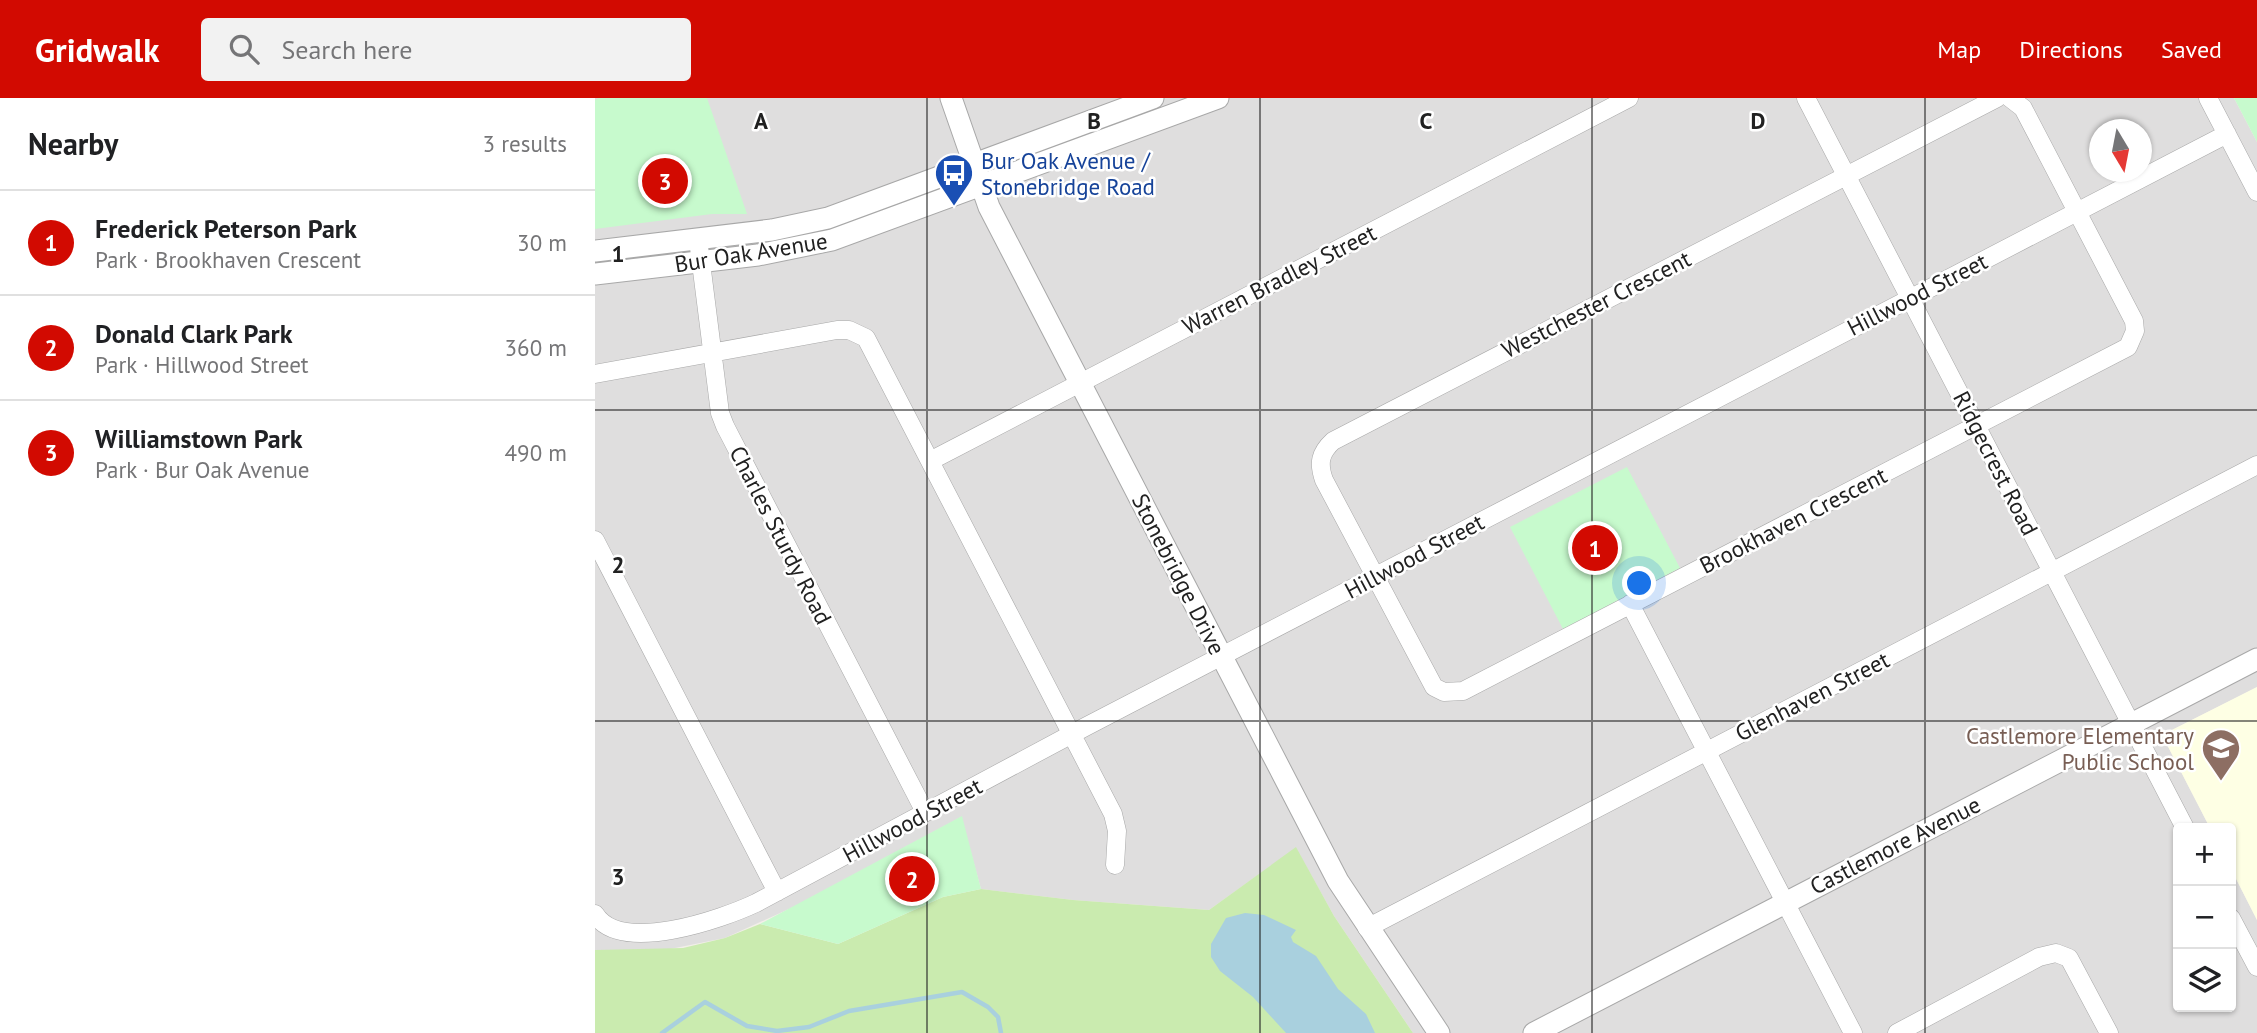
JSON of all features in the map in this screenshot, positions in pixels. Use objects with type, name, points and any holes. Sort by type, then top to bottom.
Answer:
[{"type":"street","name":"Stonebridge Drive","points":[[951,98],[989,207],[1338,881],[1367,928],[1406,979],[1439,1033]]},
{"type":"street","name":"Bur Oak Avenue","points":[[595,251],[772,230],[828,218],[974,165],[1122,103],[1153,98]]},
{"type":"street","name":"Bur Oak Avenue","points":[[595,274],[783,251],[832,240],[1218,98]]},
{"type":"street","name":"Warren Bradley Street","points":[[930,461],[1629,98]]},
{"type":"street","name":"Ridgecrest Road","points":[[1806,98],[2182,823]]},
{"type":"street","name":"Westchester Crescent","points":[[1374,577],[1321,471],[1323,450],[1333,441],[1997,98]]},
{"type":"street","points":[[2010,98],[2023,108],[2077,212]]},
{"type":"street","points":[[2209,98],[2257,192]]},
{"type":"street","name":"Hillwood Street","points":[[596,916],[603,925],[621,931],[673,929],[732,914],[1221,656],[2227,134]]},
{"type":"street","name":"Brookhaven Crescent","points":[[1374,577],[1427,679],[1444,692],[1463,691],[2128,347],[2136,331],[2134,321],[2077,212]]},
{"type":"street","name":"Charles Sturdy Road","points":[[698,239],[712,353],[725,426],[925,812]]},
{"type":"street","points":[[595,374],[838,330],[861,334],[871,345],[1113,814],[1117,831],[1115,865]]},
{"type":"street","name":"Glenhaven Street","points":[[1367,928],[2257,465]]},
{"type":"street","points":[[595,540],[777,892]]},
{"type":"street","points":[[1630,604],[1853,1033]]},
{"type":"street","name":"Castlemore Avenue","points":[[1534,1033],[2257,659]]},
{"type":"street","points":[[2236,927],[2257,967]]},
{"type":"street","points":[[1896,1033],[2039,957],[2056,953],[2069,958],[2109,1033]]},
{"type":"shaded area","points":[[595,98],[2234,98],[2257,142],[2257,687],[2162,735],[2207,823],[2173,823],[2173,1012],[2236,1012],[2236,879],[2257,920],[2257,1033],[1413,1033],[1334,916],[1296,848],[1209,910],[1073,900],[981,889],[961,817],[800,904],[725,938],[660,951],[595,950]]},
{"type":"shaded area","name":"Castlemore Elementary Public School","points":[[2257,687],[2257,920],[2236,879],[2236,823],[2207,823],[2162,735]]},
{"type":"green space","points":[[707,98],[747,214],[712,214],[595,229],[595,100]]},
{"type":"green space","points":[[2234,98],[2257,98],[2257,142]]},
{"type":"green space","points":[[1627,467],[1680,568],[1563,629],[1510,527]]},
{"type":"green space","points":[[962,816],[981,889],[943,897],[838,944],[760,924]]},
{"type":"green space","points":[[1296,847],[1334,916],[1413,1033],[595,1033],[595,950],[683,948],[725,938],[760,924],[838,944],[943,897],[981,889],[1073,900],[1209,910]]},
{"type":"water","points":[[1245,913],[1264,915],[1296,930],[1291,937],[1293,942],[1316,956],[1338,989],[1366,1014],[1375,1033],[1286,1033],[1253,997],[1220,971],[1211,957],[1211,944],[1226,918]]},
{"type":"waterway","points":[[662,1033],[705,1002],[747,1026],[777,1031],[809,1027],[849,1011],[962,992],[988,1007],[998,1017],[1001,1033]]},
{"type":"place","name":"Williamstown Park","points":[[665,181]]},
{"type":"place","name":"Bur Oak Avenue / Stonebridge Road","points":[[954,207]]},
{"type":"place","name":"Frederick Peterson Park","points":[[1595,548]]},
{"type":"place","name":"Castlemore Elementary Public School","points":[[2221,782]]},
{"type":"place","name":"Donald Clark Park","points":[[912,879]]}]
